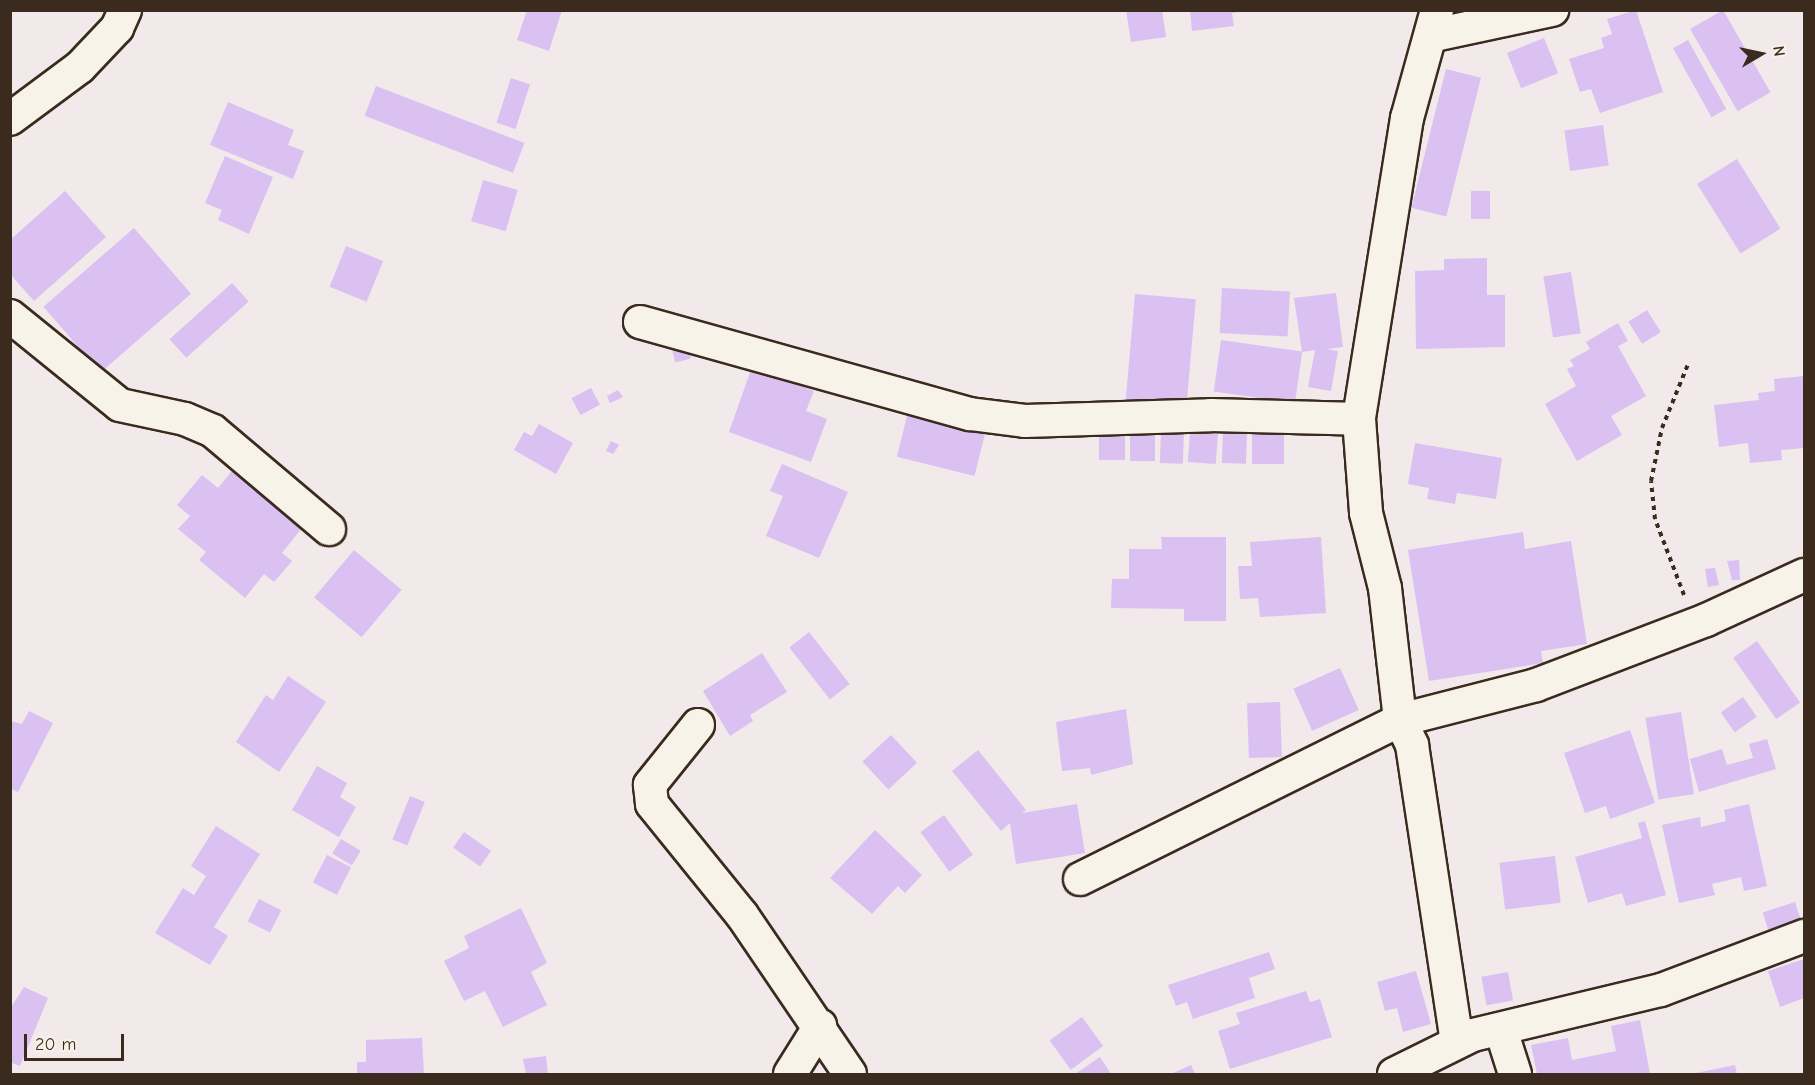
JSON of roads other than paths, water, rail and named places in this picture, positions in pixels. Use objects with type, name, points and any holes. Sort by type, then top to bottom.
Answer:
[{"type":"street","points":[[10,119],[80,67],[117,28],[125,10]]},
{"type":"street","points":[[1457,1041],[1412,745],[1400,720],[1385,588],[1366,513],[1359,418],[1407,118],[1436,23],[1552,10]]},
{"type":"street","points":[[10,316],[120,405],[185,418],[213,431],[329,529]]},
{"type":"street","points":[[640,322],[970,414],[1025,421],[1211,415],[1359,418]]},
{"type":"street","points":[[1080,879],[1400,720],[1536,685],[1696,623],[1804,575]]},
{"type":"street","points":[[699,725],[650,785],[652,804],[742,915],[820,1026],[850,1074]]},
{"type":"street","points":[[1394,1074],[1457,1041],[1661,990],[1804,936]]},
{"type":"street","points":[[790,1074],[820,1026]]},
{"type":"street","points":[[1501,1030],[1515,1074]]}]
